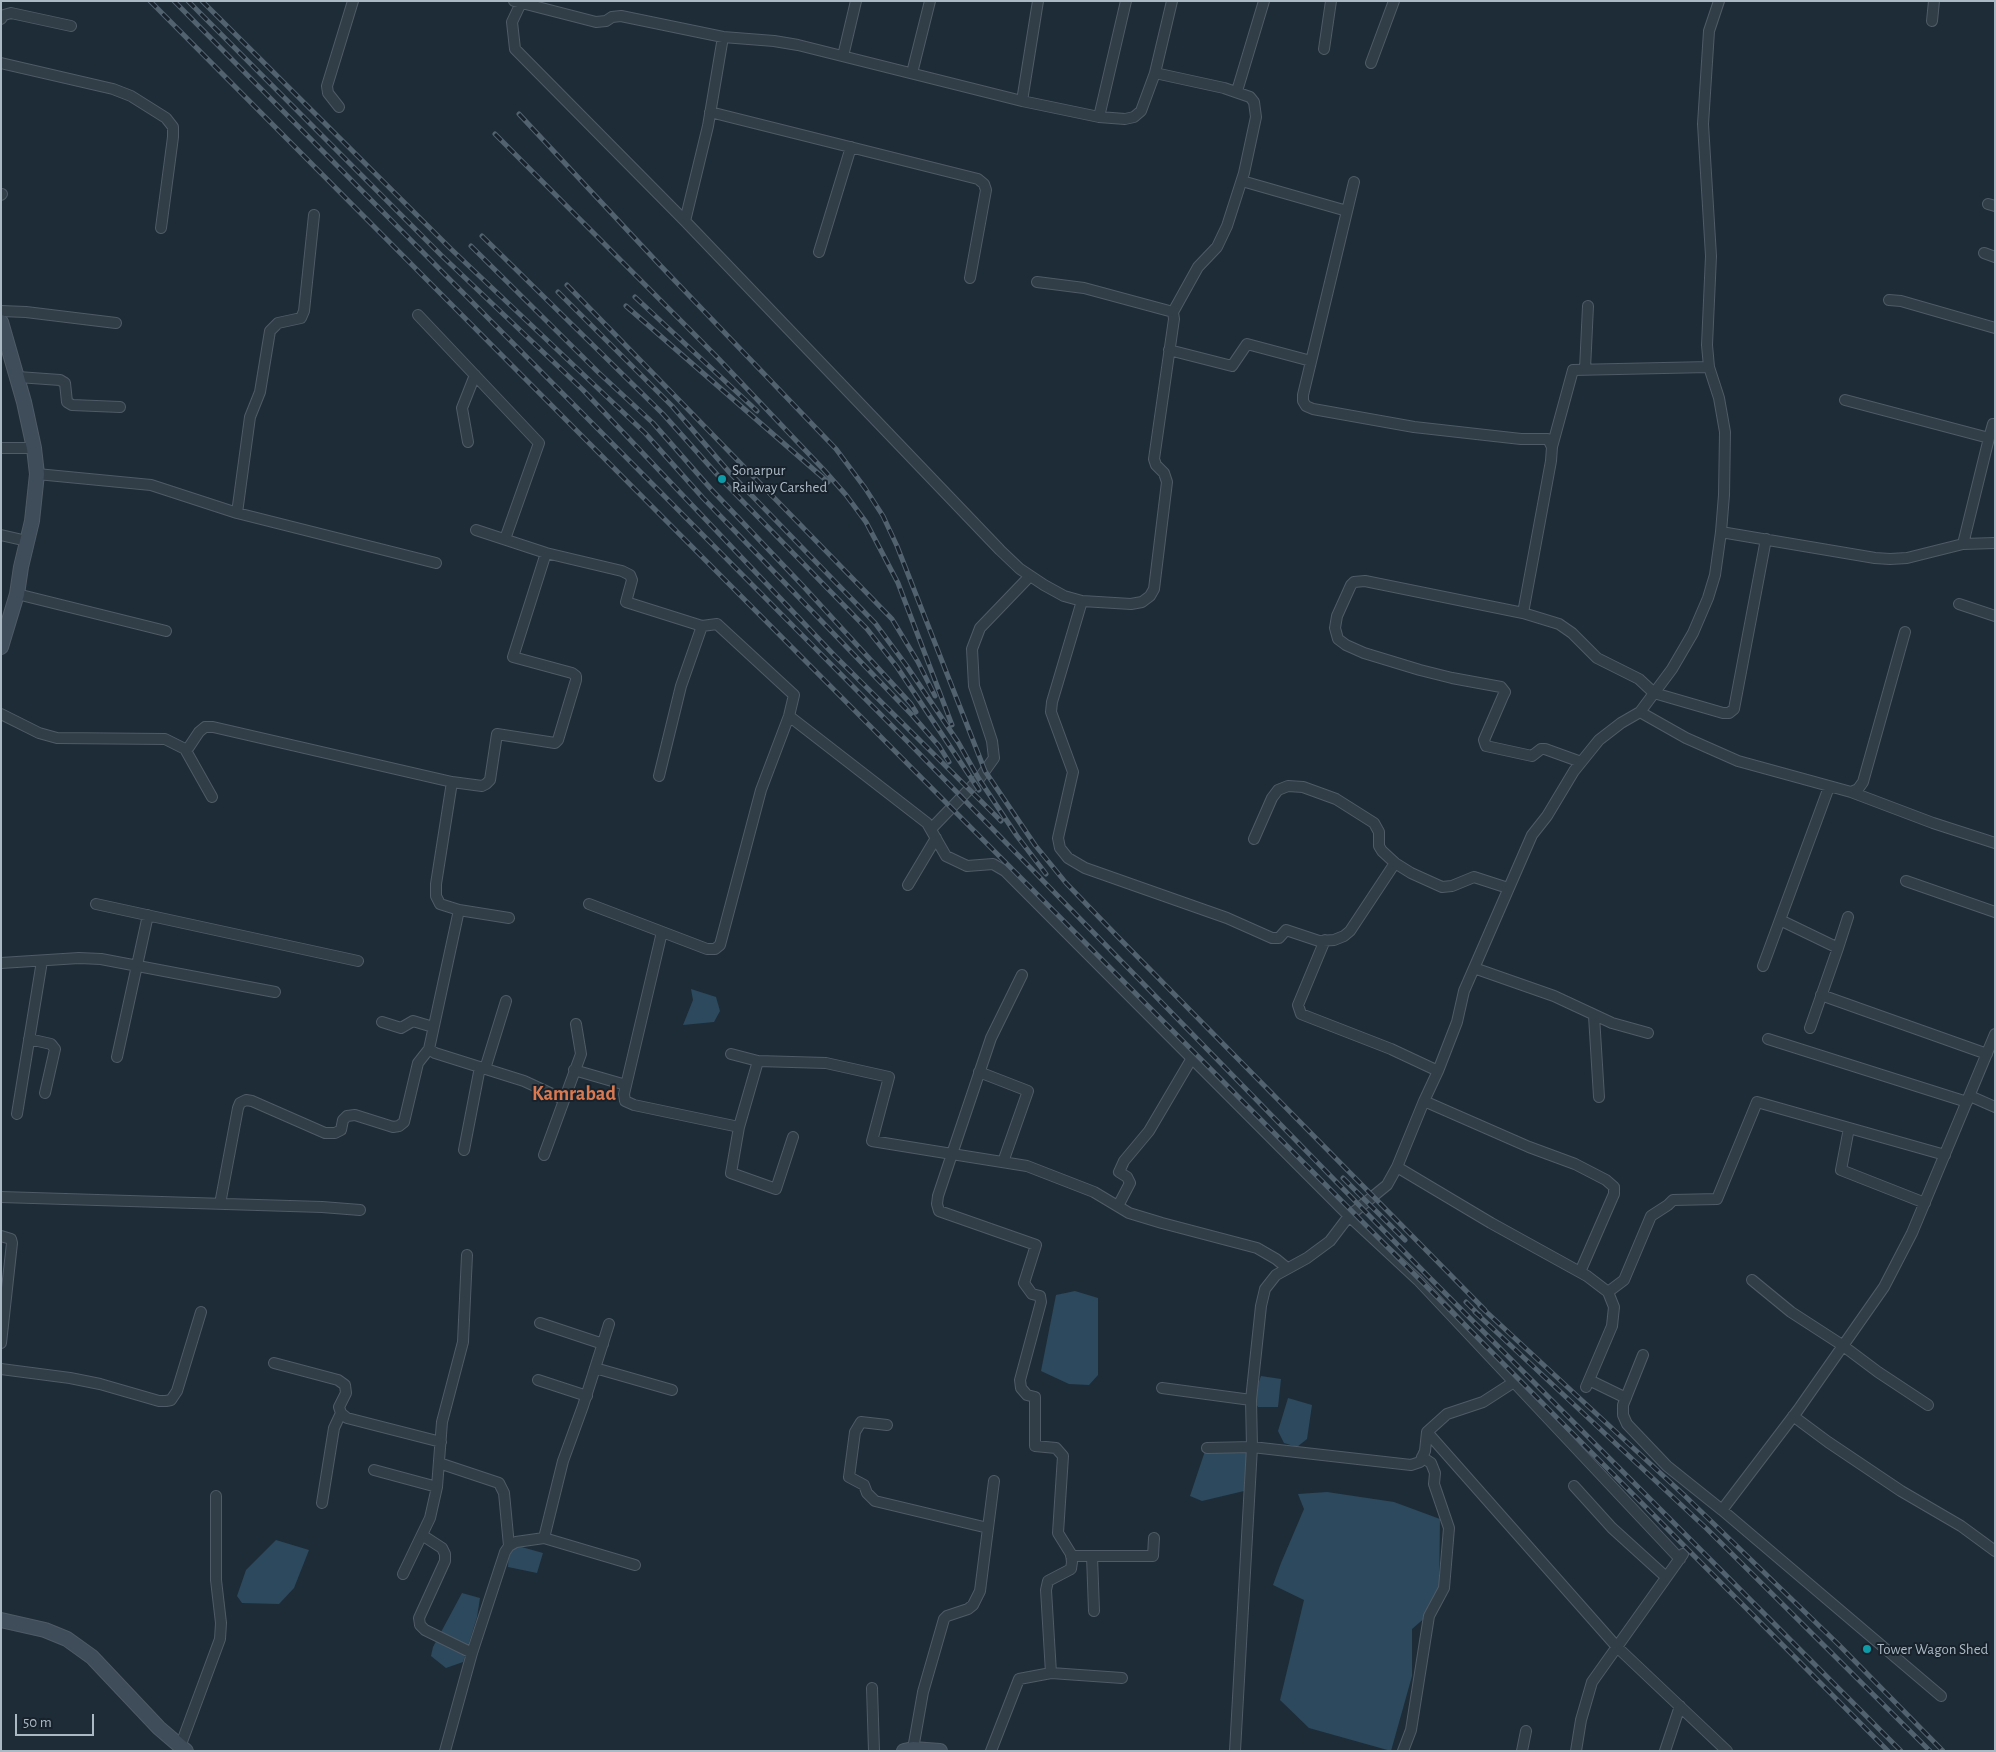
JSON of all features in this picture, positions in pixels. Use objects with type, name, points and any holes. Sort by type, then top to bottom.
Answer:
[{"type":"street","points":[[339,107],[328,93],[327,86],[353,1]]},
{"type":"street","points":[[844,56],[856,1]]},
{"type":"street","points":[[912,73],[930,1]]},
{"type":"street","points":[[1022,101],[1038,1]]},
{"type":"street","points":[[1099,117],[1126,1]]},
{"type":"street","points":[[1155,73],[1237,91],[1250,96],[1256,109],[1242,181],[1227,226],[1217,247],[1198,267],[1173,312],[1174,319],[1154,459],[1156,465],[1164,473],[1167,482],[1154,589],[1150,596],[1142,602],[1131,604],[1082,601],[1064,596],[1044,585],[1030,576],[996,547],[685,221],[515,48],[512,22],[517,2],[596,22],[621,16],[723,37],[774,41],[844,56],[1022,101],[1099,117],[1125,119],[1134,117],[1141,112],[1155,73],[1172,1]]},
{"type":"street","points":[[1237,91],[1264,1]]},
{"type":"street","points":[[1324,49],[1331,1]]},
{"type":"street","points":[[1371,63],[1394,1]]},
{"type":"street","points":[[1235,1751],[1252,1447],[1251,1400],[1262,1297],[1265,1289],[1276,1275],[1307,1258],[1330,1241],[1349,1216],[1382,1190],[1397,1167],[1457,1022],[1464,991],[1532,835],[1581,762],[1599,740],[1621,723],[1640,712],[1672,669],[1693,633],[1708,598],[1715,575],[1724,495],[1725,432],[1719,398],[1709,367],[1707,345],[1711,256],[1703,124],[1710,31],[1719,1]]},
{"type":"street","points":[[1932,21],[1934,1]]},
{"type":"street","points":[[1,19],[4,15],[10,13],[71,26]]},
{"type":"street","points":[[685,221],[710,112],[723,37]]},
{"type":"street","points":[[1,63],[113,89],[131,96],[166,118],[173,127],[174,137],[161,228]]},
{"type":"street","points":[[710,112],[978,179],[984,184],[986,190],[970,278]]},
{"type":"street","points":[[819,252],[851,147]]},
{"type":"street","points":[[1242,181],[1347,212]]},
{"type":"street","points":[[1354,182],[1303,402],[1306,406],[1314,409],[1414,427],[1521,439],[1548,439],[1552,447]]},
{"type":"street","points":[[236,513],[250,417],[260,392],[270,331],[278,323],[301,318],[304,311],[314,215]]},
{"type":"street","points":[[1984,253],[1995,257]]},
{"type":"street","points":[[1037,282],[1084,288],[1173,312]]},
{"type":"street","points":[[1889,300],[1901,301],[1995,328]]},
{"type":"street","points":[[1585,369],[1588,306]]},
{"type":"street","points":[[1,311],[26,312],[116,323]]},
{"type":"street","points":[[418,316],[539,443],[505,539]]},
{"type":"street","points":[[1,322],[18,377],[34,448],[37,474],[32,521],[17,594],[1,647]]},
{"type":"street","points":[[1169,350],[1232,366],[1247,344],[1311,361]]},
{"type":"street","points":[[1523,613],[1552,447],[1573,370],[1709,367]]},
{"type":"street","points":[[468,442],[462,408],[474,375]]},
{"type":"street","points":[[18,377],[60,380],[65,383],[67,402],[72,405],[120,407]]},
{"type":"street","points":[[1845,400],[1989,438]]},
{"type":"street","points":[[1963,544],[1989,438],[1993,424],[1995,424]]},
{"type":"street","points":[[1,448],[34,448]]},
{"type":"street","points":[[37,474],[151,485],[236,513],[436,563]]},
{"type":"street","points":[[476,530],[546,553],[622,571],[630,575],[632,580],[626,602],[702,626],[717,624],[794,695],[789,716],[761,790],[720,945],[714,949],[707,949],[589,904]]},
{"type":"street","points":[[1721,532],[1890,559],[1907,558],[1963,544],[1995,543]]},
{"type":"street","points":[[1,535],[27,540]]},
{"type":"street","points":[[1581,762],[1544,749],[1532,756],[1486,746],[1484,740],[1504,696],[1504,689],[1452,678],[1364,653],[1338,639],[1334,628],[1337,616],[1351,585],[1359,581],[1523,613],[1566,628],[1597,658],[1639,679],[1654,693],[1723,713],[1729,713],[1734,709],[1766,539]]},
{"type":"street","points":[[185,749],[189,747],[199,732],[205,727],[213,727],[452,782],[482,786],[486,784],[490,780],[497,734],[555,744],[558,740],[576,676],[572,673],[512,658],[546,553]]},
{"type":"street","points":[[931,829],[979,779],[994,758],[992,741],[974,686],[972,649],[980,628],[1030,576]]},
{"type":"street","points":[[17,594],[166,631]]},
{"type":"street","points":[[1082,601],[1052,702],[1052,712],[1073,772],[1058,838],[1060,848],[1068,858],[1085,868],[1227,918],[1272,938],[1279,938],[1286,930],[1319,941],[1334,940],[1350,931],[1394,863]]},
{"type":"street","points":[[1959,604],[1995,616]]},
{"type":"street","points":[[659,776],[681,686],[702,626]]},
{"type":"street","points":[[1851,792],[1858,789],[1863,782],[1905,632]]},
{"type":"street","points":[[1640,712],[1686,738],[1738,761],[1851,792],[1933,823],[1995,843]]},
{"type":"street","points":[[1,714],[39,732],[57,738],[165,740],[185,749],[212,797]]},
{"type":"street","points":[[789,716],[927,823],[946,856],[967,866],[993,864],[1005,871],[1349,1216],[1418,1280],[1682,1556],[1592,1682],[1583,1714],[1576,1751]]},
{"type":"street","points":[[452,782],[436,884],[436,896],[440,904],[459,910],[509,918]]},
{"type":"street","points":[[1254,839],[1275,794],[1288,786],[1303,788],[1336,799],[1374,823],[1379,832],[1379,846],[1382,851],[1394,863],[1411,873],[1442,886],[1452,886],[1474,878],[1508,888]]},
{"type":"street","points":[[1763,966],[1829,787]]},
{"type":"street","points":[[908,885],[936,838]]},
{"type":"street","points":[[1906,881],[1995,912]]},
{"type":"street","points":[[96,904],[358,961]]},
{"type":"street","points":[[220,1204],[238,1108],[240,1103],[246,1100],[325,1133],[335,1133],[341,1130],[343,1120],[347,1116],[355,1115],[393,1127],[399,1126],[404,1122],[418,1063],[429,1049],[432,1027],[459,910]]},
{"type":"street","points":[[117,1057],[148,915]]},
{"type":"street","points":[[1810,1028],[1848,917]]},
{"type":"street","points":[[1780,920],[1838,948]]},
{"type":"street","points":[[662,932],[624,1094],[625,1101],[634,1105],[739,1127]]},
{"type":"street","points":[[1325,940],[1298,1005],[1301,1014],[1391,1049],[1438,1071]]},
{"type":"street","points":[[1,963],[91,958],[275,992]]},
{"type":"street","points":[[16,1114],[42,961]]},
{"type":"street","points":[[1474,968],[1554,996],[1612,1023],[1648,1033]]},
{"type":"street","points":[[1022,975],[991,1038],[938,1196],[937,1204],[939,1211],[1036,1245],[1024,1283],[1032,1294],[1040,1296],[1041,1302],[1020,1380],[1021,1388],[1027,1395],[1035,1397],[1035,1446],[1056,1448],[1063,1456],[1058,1533],[1071,1556],[1072,1562],[1071,1569],[1048,1581],[1046,1590],[1051,1673]]},
{"type":"street","points":[[1822,995],[1987,1054]]},
{"type":"street","points":[[464,1150],[482,1068],[506,1001]]},
{"type":"street","points":[[1594,1016],[1599,1097]]},
{"type":"street","points":[[382,1022],[401,1028],[413,1021],[432,1027]]},
{"type":"street","points":[[544,1155],[581,1054],[576,1024]]},
{"type":"street","points":[[1722,1510],[1794,1416],[1884,1287],[1925,1203],[1995,1034]]},
{"type":"street","points":[[1768,1039],[1995,1107]]},
{"type":"street","points":[[29,1040],[51,1044],[55,1049],[45,1093]]},
{"type":"street","points":[[429,1049],[524,1081],[563,1099]]},
{"type":"street","points":[[731,1054],[758,1061],[826,1063],[889,1077],[872,1141],[1027,1166],[1070,1181],[1094,1192],[1129,1213],[1257,1248],[1287,1268]]},
{"type":"street","points":[[1118,1206],[1130,1183],[1127,1177],[1119,1172],[1124,1161],[1149,1131],[1192,1058]]},
{"type":"street","points":[[758,1061],[739,1127],[731,1173],[776,1189],[793,1137]]},
{"type":"street","points":[[574,1070],[626,1085]]},
{"type":"street","points":[[979,1072],[1028,1091],[1003,1162]]},
{"type":"street","points":[[1424,1101],[1529,1147],[1575,1164],[1606,1180],[1614,1187],[1614,1194],[1580,1272]]},
{"type":"street","points":[[1608,1292],[1624,1280],[1651,1216],[1673,1200],[1717,1200],[1757,1102],[1945,1155]]},
{"type":"street","points":[[1849,1128],[1841,1170],[1925,1203]]},
{"type":"street","points":[[1397,1167],[1491,1223],[1580,1272],[1608,1292],[1614,1307],[1612,1326],[1587,1383],[1626,1398]]},
{"type":"street","points":[[1,1197],[322,1207],[360,1210]]},
{"type":"street","points":[[1,1236],[11,1239],[12,1243],[1,1343]]},
{"type":"street","points":[[403,1574],[430,1518],[436,1487],[446,1403],[464,1342],[467,1255]]},
{"type":"street","points":[[1752,1280],[1791,1312],[1928,1405]]},
{"type":"street","points":[[1,1369],[70,1378],[166,1402],[171,1400],[177,1391],[201,1312]]},
{"type":"street","points":[[540,1324],[602,1344]]},
{"type":"street","points":[[544,1538],[563,1461],[587,1396],[609,1324]]},
{"type":"street","points":[[1643,1355],[1623,1405],[1623,1415],[1627,1424],[1667,1466],[1722,1510],[1941,1696]]},
{"type":"street","points":[[274,1364],[338,1380],[345,1385],[346,1393],[339,1407],[341,1413],[347,1418],[441,1442]]},
{"type":"street","points":[[595,1368],[672,1390]]},
{"type":"street","points":[[538,1380],[587,1396]]},
{"type":"street","points":[[1207,1448],[1252,1447],[1411,1465],[1420,1462],[1425,1452],[1427,1432],[1447,1414],[1483,1402],[1514,1382]]},
{"type":"street","points":[[1162,1388],[1200,1395],[1251,1400]]},
{"type":"street","points":[[322,1503],[334,1428],[341,1413]]},
{"type":"street","points":[[1794,1416],[1828,1442],[1901,1491],[1961,1526],[1995,1551]]},
{"type":"street","points":[[887,1425],[861,1422],[855,1432],[849,1478],[864,1485],[867,1493],[875,1501],[988,1528]]},
{"type":"street","points":[[1427,1432],[1617,1647],[1727,1751]]},
{"type":"street","points":[[1403,1751],[1411,1730],[1428,1616],[1444,1588],[1449,1528],[1434,1484],[1435,1473],[1430,1463],[1422,1457]]},
{"type":"street","points":[[439,1463],[499,1483],[504,1493],[509,1546]]},
{"type":"street","points":[[374,1470],[436,1487]]},
{"type":"street","points":[[940,1751],[909,1750],[939,1633],[947,1616],[968,1609],[973,1605],[980,1590],[994,1480]]},
{"type":"street","points":[[1574,1486],[1612,1528],[1666,1577]]},
{"type":"street","points":[[1,1620],[45,1630],[67,1639],[92,1656],[159,1728],[183,1749],[220,1639],[221,1623],[216,1580],[216,1496]]},
{"type":"street","points":[[422,1535],[442,1548],[445,1554],[444,1561],[419,1618],[420,1625],[425,1630],[472,1653]]},
{"type":"street","points":[[444,1751],[472,1653],[505,1552],[509,1546],[516,1542],[544,1538],[635,1565]]},
{"type":"street","points":[[1071,1556],[1152,1556],[1154,1538]]},
{"type":"street","points":[[1092,1556],[1094,1611]]},
{"type":"street","points":[[991,1751],[1019,1679],[1051,1673],[1122,1678]]},
{"type":"street","points":[[872,1688],[874,1751]]},
{"type":"street","points":[[1665,1751],[1680,1706]]},
{"type":"street","points":[[1522,1751],[1526,1732]]},
{"type":"water","points":[[691,989],[716,997],[720,1011],[714,1022],[683,1025],[693,1000]]},
{"type":"water","points":[[1075,1291],[1098,1298],[1098,1375],[1089,1385],[1069,1384],[1041,1371],[1056,1295]]},
{"type":"water","points":[[1261,1376],[1281,1379],[1278,1407],[1258,1407],[1253,1399]]},
{"type":"water","points":[[1288,1398],[1312,1405],[1307,1439],[1297,1447],[1284,1443],[1278,1431]]},
{"type":"water","points":[[1207,1445],[1247,1450],[1244,1491],[1202,1501],[1190,1496]]},
{"type":"water","points":[[1327,1492],[1394,1502],[1440,1519],[1439,1593],[1435,1609],[1412,1629],[1412,1676],[1391,1751],[1309,1728],[1280,1700],[1304,1600],[1273,1585],[1304,1509],[1298,1494]]},
{"type":"water","points":[[276,1540],[309,1550],[294,1588],[279,1604],[242,1603],[237,1596],[246,1570]]},
{"type":"water","points":[[518,1546],[543,1553],[537,1573],[508,1567],[509,1552]]},
{"type":"water","points":[[462,1593],[480,1598],[477,1617],[463,1662],[446,1668],[431,1656],[433,1647]]},
{"type":"railway","points":[[150,1],[1888,1751]]},
{"type":"railway","points":[[174,1],[906,740],[1429,1277],[1901,1751]]},
{"type":"railway","points":[[188,1],[441,255],[583,390],[834,655],[1001,821]]},
{"type":"railway","points":[[202,1],[451,249],[645,433],[703,498],[912,715],[939,746],[949,762]]},
{"type":"railway","points":[[519,114],[836,449],[865,488],[883,516],[897,546],[985,771],[1035,845],[1066,883],[1118,937],[1485,1310]]},
{"type":"railway","points":[[495,134],[715,355],[846,495],[866,522],[898,583],[952,725]]},
{"type":"railway","points":[[482,236],[663,414],[722,480],[867,629],[897,667],[979,790]]},
{"type":"railway","points":[[471,246],[599,373],[653,423],[711,489],[911,704],[916,712]]},
{"type":"railway","points":[[567,285],[892,619],[918,662],[935,696]]},
{"type":"railway","points":[[558,292],[672,406],[730,473],[875,623],[958,742],[979,779],[1017,836],[1046,874]]},
{"type":"railway","points":[[635,297],[757,411]]},
{"type":"railway","points":[[626,306],[828,482]]},
{"type":"railway","points":[[1343,1178],[1405,1240]]},
{"type":"railway","points":[[1466,1302],[1480,1316]]},
{"type":"railway","points":[[1480,1306],[1684,1495],[1839,1645],[1943,1751]]},
{"type":"railway","points":[[1475,1312],[1707,1529],[1930,1751]]},
{"type":"place","name":"Sonarpur Railway Carshed","points":[[722,479]]},
{"type":"place","name":"Tower Wagon Shed","points":[[1867,1649]]},
{"type":"district","name":"Kamrabad","points":[[574,1094]]}]
